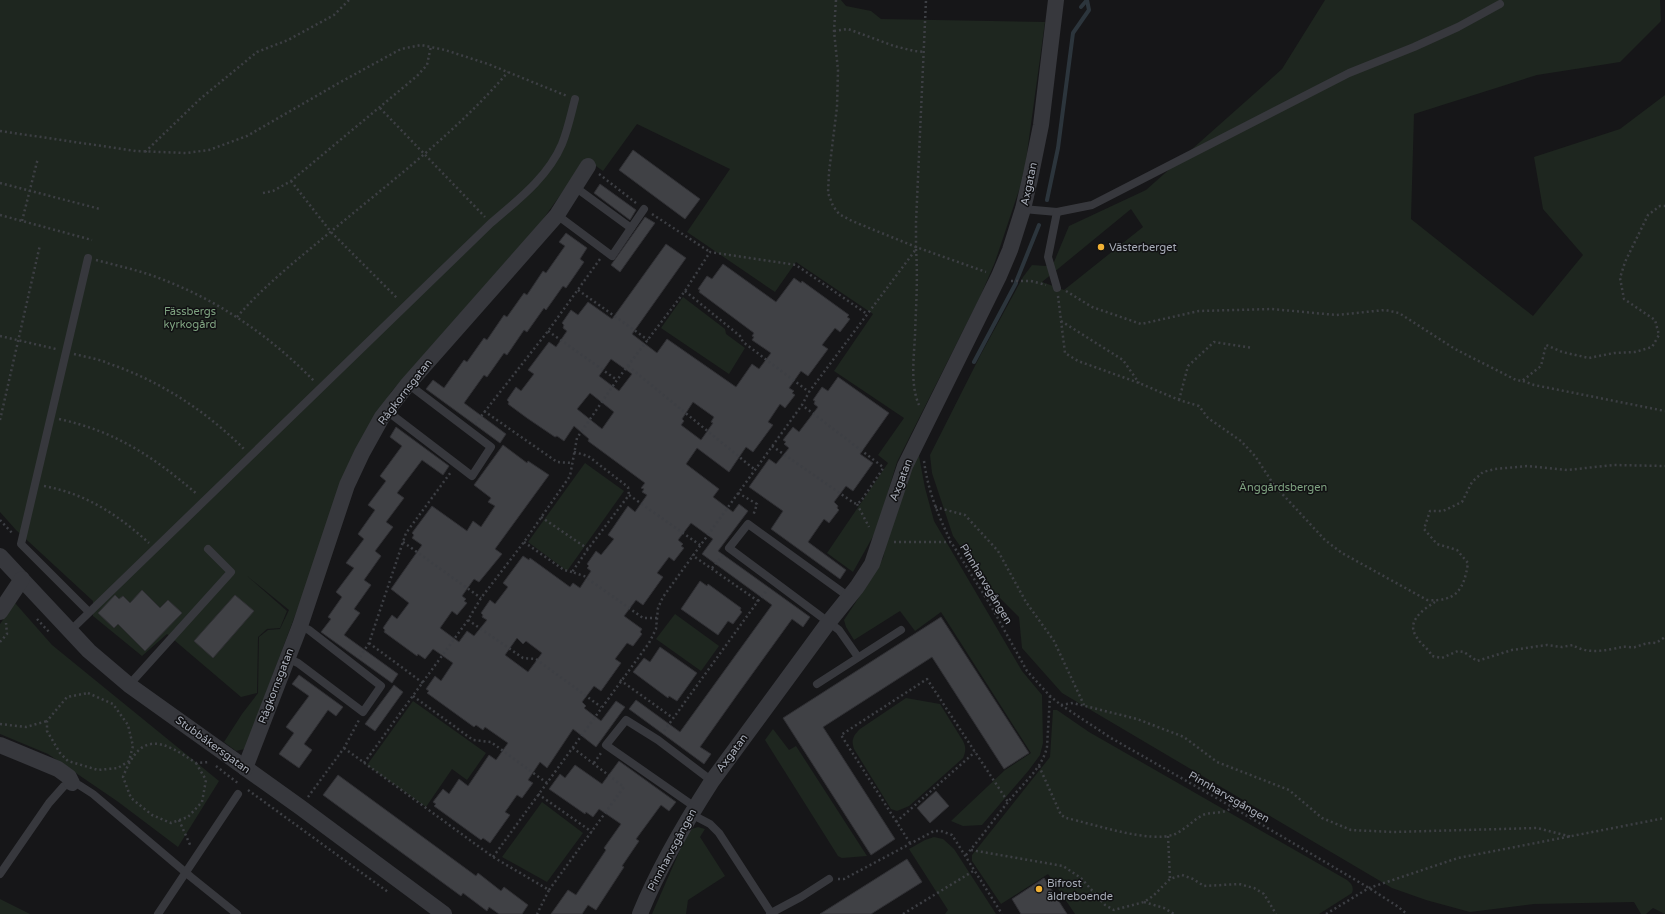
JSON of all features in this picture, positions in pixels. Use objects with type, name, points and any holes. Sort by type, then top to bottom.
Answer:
[{"type":"street","name":"Axgatan","points":[[640,914],[666,859],[693,810],[712,780],[828,623],[849,597],[886,541],[905,466],[977,323],[1008,280],[1010,250],[1023,210],[1040,125],[1056,0]]},
{"type":"street","name":"Rågkornsgatan","points":[[245,768],[300,626],[347,485],[362,452],[387,411],[408,384],[557,215],[588,166]]},
{"type":"street","name":"Stubbåkersgatan","points":[[0,556],[89,651],[129,685],[444,914]]},
{"type":"street","points":[[0,612],[22,579]]},
{"type":"street","points":[[0,745],[58,770],[70,777],[72,783]]},
{"type":"lane","points":[[1023,210],[1057,212],[1092,205],[1349,72],[1414,47],[1458,27],[1500,4]]},
{"type":"lane","points":[[70,631],[88,611],[491,223],[529,190],[549,166],[562,143],[575,99]]},
{"type":"lane","points":[[575,187],[632,228]]},
{"type":"lane","points":[[557,215],[612,256],[644,209]]},
{"type":"lane","points":[[1057,212],[1048,257],[1057,288]]},
{"type":"lane","points":[[88,258],[21,544],[88,611]]},
{"type":"lane","points":[[387,411],[472,476],[491,447],[408,384]]},
{"type":"lane","points":[[849,597],[748,524],[729,548],[839,630],[858,657]]},
{"type":"lane","points":[[129,685],[231,572],[208,549]]},
{"type":"lane","points":[[287,658],[298,663],[363,712],[381,686],[309,630],[300,626]]},
{"type":"lane","points":[[818,684],[901,630]]},
{"type":"lane","points":[[712,780],[658,740],[626,720],[606,746],[693,810],[719,833],[770,914],[829,879]]},
{"type":"lane","points":[[0,874],[50,803],[64,786],[72,783],[79,785],[93,794],[237,914]]},
{"type":"lane","points":[[158,914],[238,794]]},
{"type":"path","points":[[145,152],[200,100],[257,52],[288,40],[334,15],[349,0]]},
{"type":"path","points":[[836,0],[834,31],[838,70],[837,107],[828,193],[839,214],[852,221],[916,247],[1008,280],[1031,281],[1057,288],[1092,307],[1141,324],[1199,311],[1272,308],[1336,315],[1385,310],[1399,313],[1455,349],[1516,380],[1534,385],[1665,411]]},
{"type":"path","points":[[926,0],[916,222],[918,275],[913,373],[916,399],[926,422]]},
{"type":"path","points":[[834,31],[848,29],[894,46],[924,52]]},
{"type":"path","points":[[0,131],[145,152],[186,153],[209,150],[247,136],[401,49],[420,45],[431,46],[508,72],[575,99]]},
{"type":"path","points":[[263,193],[291,181],[380,108],[427,65],[431,46]]},
{"type":"path","points":[[237,317],[257,296],[424,155],[488,96],[508,72]]},
{"type":"path","points":[[380,108],[491,223]]},
{"type":"path","points":[[22,221],[38,158]]},
{"type":"path","points":[[291,181],[331,232],[405,306]]},
{"type":"path","points":[[0,183],[100,209]]},
{"type":"path","points":[[1522,381],[1541,366],[1546,345],[1562,352],[1589,358],[1614,353],[1635,352],[1652,347],[1659,335],[1655,320],[1624,299],[1620,278],[1625,262],[1648,215],[1660,206],[1665,206]]},
{"type":"path","points":[[0,215],[92,240]]},
{"type":"path","points":[[0,420],[40,245]]},
{"type":"path","points":[[492,857],[573,748],[620,680],[649,643],[656,629],[658,608],[663,597],[692,555],[867,314],[914,252],[916,247]]},
{"type":"path","points":[[470,430],[548,330],[606,251]]},
{"type":"path","points":[[364,763],[570,476],[578,438],[617,380],[685,292],[710,252],[796,265],[867,314]]},
{"type":"path","points":[[88,258],[165,280],[237,317],[276,345],[321,388]]},
{"type":"path","points":[[1057,288],[1065,353],[1078,361],[1198,406],[1208,418],[1241,441],[1255,456],[1274,485],[1325,540],[1342,553],[1427,600],[1442,601],[1456,595],[1466,577],[1468,563],[1458,550],[1437,544],[1424,529],[1430,511],[1443,511],[1462,502],[1472,482],[1483,472],[1495,469],[1528,466],[1567,470],[1614,465],[1665,466]]},
{"type":"path","points":[[578,290],[648,340]]},
{"type":"path","points":[[685,292],[740,336],[743,342],[810,392]]},
{"type":"path","points":[[1061,321],[1123,360],[1139,383]]},
{"type":"path","points":[[548,330],[617,380]]},
{"type":"path","points":[[0,336],[109,363],[146,378],[211,418],[250,455]]},
{"type":"path","points":[[1179,400],[1188,366],[1214,342],[1253,348]]},
{"type":"path","points":[[628,366],[754,469]]},
{"type":"path","points":[[802,405],[883,467],[858,504]]},
{"type":"path","points":[[484,411],[557,462],[572,463]]},
{"type":"path","points":[[51,417],[85,425],[114,436],[151,457],[175,474],[204,500]]},
{"type":"path","points":[[772,446],[854,504],[858,504]]},
{"type":"path","points":[[572,572],[629,494],[628,487],[588,456],[574,452]]},
{"type":"path","points":[[923,457],[934,507],[951,542]]},
{"type":"path","points":[[354,665],[369,643],[399,550],[406,533],[456,465]]},
{"type":"path","points":[[36,484],[58,488],[81,496],[127,523],[154,548]]},
{"type":"path","points":[[738,493],[757,504],[755,514],[748,524]]},
{"type":"path","points":[[629,494],[700,546]]},
{"type":"path","points":[[858,504],[875,538],[886,541]]},
{"type":"path","points":[[934,507],[965,516],[998,551],[1026,602],[1054,641],[1084,706]]},
{"type":"path","points":[[541,517],[588,549]]},
{"type":"path","points":[[0,520],[21,544]]},
{"type":"path","name":"Pinnharvsgången","points":[[886,541],[951,542],[991,606],[1027,671],[1050,696],[1061,705],[1112,738],[1369,888],[1398,906],[1407,914]]},
{"type":"path","points":[[403,542],[481,598]]},
{"type":"path","points":[[524,542],[564,570],[584,576],[643,618],[657,618]]},
{"type":"path","points":[[712,568],[729,548]]},
{"type":"path","points":[[692,555],[758,601]]},
{"type":"path","points":[[658,740],[773,582]]},
{"type":"path","points":[[1436,601],[1418,614],[1414,623],[1415,635],[1432,656],[1442,658],[1458,651],[1464,652],[1477,661],[1502,655],[1512,650],[1547,645],[1562,647],[1573,645],[1577,648],[1594,651],[1601,649],[1608,651],[1624,646],[1633,648],[1650,642],[1656,643],[1662,637],[1665,637]]},
{"type":"path","points":[[468,620],[522,658],[536,659],[601,707]]},
{"type":"path","points":[[369,643],[422,683]]},
{"type":"path","points":[[910,843],[841,735],[927,679],[1008,802]]},
{"type":"path","points":[[620,680],[673,718]]},
{"type":"path","points":[[0,724],[26,727],[47,721],[67,697],[88,694],[113,704],[128,725],[133,746],[129,760],[123,777],[131,798],[152,815],[171,823],[188,817],[202,802],[206,780],[196,763],[174,748],[156,743],[141,747],[129,760],[118,768],[98,770],[68,761],[60,753],[47,731],[47,721]]},
{"type":"path","points":[[413,696],[473,740],[491,742],[547,783]]},
{"type":"path","points":[[966,855],[1039,766],[1047,747],[1050,696]]},
{"type":"path","points":[[1061,705],[1072,703],[1137,719],[1184,737],[1217,762],[1290,790],[1322,818],[1351,830],[1393,832],[1537,828],[1572,837]]},
{"type":"path","points":[[316,787],[344,748],[363,712]]},
{"type":"path","points":[[344,748],[492,857],[549,890]]},
{"type":"path","points":[[537,914],[549,890],[624,787],[573,748]]},
{"type":"path","points":[[896,822],[975,752]]},
{"type":"path","points":[[196,763],[210,762]]},
{"type":"path","points":[[1039,766],[1061,815],[1066,818],[1152,837],[1168,836],[1183,830],[1199,817],[1206,814],[1228,811],[1232,807]]},
{"type":"path","points":[[538,794],[592,832]]},
{"type":"path","points":[[1326,914],[1369,888],[1458,858],[1665,818]]},
{"type":"path","points":[[179,820],[196,857]]},
{"type":"path","points":[[829,879],[844,879],[934,831],[949,832],[952,834],[966,855],[1002,914]]},
{"type":"path","points":[[1168,836],[1170,880]]},
{"type":"path","points":[[971,850],[1063,866],[1081,878],[1105,905],[1112,909],[1119,909],[1144,902],[1153,896],[1170,880],[1182,875],[1188,876],[1204,886],[1239,884],[1254,888],[1264,894],[1276,914]]},
{"type":"path","points":[[903,914],[975,870]]},
{"type":"path","points":[[1144,902],[1164,908],[1174,914]]},
{"type":"path","points":[[1111,914],[1112,909]]},
{"type":"green space","name":"Fässbergs kyrkogård","points":[[0,0],[841,0],[846,6],[871,11],[881,19],[1045,22],[1024,175],[995,262],[980,297],[897,462],[876,531],[853,572],[827,553],[888,463],[878,455],[904,418],[834,371],[873,314],[796,262],[775,292],[687,232],[730,169],[637,124],[603,171],[586,159],[541,222],[391,392],[356,453],[245,749],[236,751],[224,742],[258,693],[259,637],[268,630],[280,629],[289,610],[246,575],[287,611],[280,628],[267,629],[258,637],[257,693],[241,697],[167,634],[142,656],[93,616],[93,601],[16,530],[0,512]]},
{"type":"green space","name":"Änggårdsbergen","points":[[1325,0],[1660,0],[1661,21],[1620,62],[1537,75],[1414,114],[1411,219],[1533,316],[1583,255],[1543,209],[1534,157],[1620,129],[1665,95],[1665,914],[1653,908],[1646,914],[1641,914],[1634,902],[1534,904],[1470,912],[1426,900],[1392,888],[1062,693],[1022,648],[1019,617],[990,588],[953,536],[932,473],[930,455],[981,354],[1023,277],[1032,265],[1046,266],[1054,262],[1069,226],[1146,190],[1282,69]],"holes":[[[1131,209],[1143,227],[1064,290],[1042,282]]]},
{"type":"green space","points":[[683,297],[725,329],[726,334],[745,348],[729,374],[661,328]]},
{"type":"green space","points":[[918,451],[925,488],[934,521],[1022,671],[1042,695],[1043,743],[1040,755],[982,825],[963,826],[951,821],[1005,770],[1031,753],[941,612],[915,631],[900,611],[854,640],[846,627],[844,620],[883,558],[893,513]]},
{"type":"green space","points":[[585,463],[624,491],[567,571],[528,542]]},
{"type":"green space","points":[[15,603],[52,645],[219,781],[178,847],[117,801],[48,754],[0,734],[0,624]]},
{"type":"green space","points":[[675,614],[719,646],[701,671],[656,639]]},
{"type":"green space","points":[[906,698],[940,704],[963,741],[965,751],[963,758],[909,806],[897,811],[891,809],[854,749],[853,741],[854,736],[860,729]]},
{"type":"green space","points":[[413,701],[486,753],[467,780],[452,769],[426,807],[367,765]]},
{"type":"green space","points":[[1053,710],[1057,710],[1089,732],[1347,880],[1352,886],[1352,893],[1319,914],[1075,914],[1048,874],[1001,904],[972,861],[972,855],[1050,757]]},
{"type":"green space","points":[[773,729],[789,750],[796,746],[867,856],[842,858],[838,856],[765,740]]},
{"type":"green space","points":[[542,802],[583,833],[547,882],[502,857]]},
{"type":"green space","points":[[698,827],[705,829],[700,837],[725,876],[688,900],[686,914],[652,914],[684,841],[692,829]]},
{"type":"green space","points":[[934,837],[943,839],[954,849],[996,914],[945,914],[948,910],[909,849]]},
{"type":"green space","points":[[0,899],[30,914],[0,914]]},
{"type":"building","points":[[633,150],[700,199],[685,219],[619,170]]},
{"type":"building","points":[[600,184],[636,210],[630,220],[594,193]]},
{"type":"building","points":[[645,217],[655,223],[620,272],[611,265]]},
{"type":"building","points":[[566,233],[587,248],[580,259],[584,262],[566,288],[563,286],[546,310],[544,308],[527,332],[524,330],[507,355],[504,353],[487,377],[484,375],[464,403],[506,434],[500,443],[426,389],[433,380],[444,388],[464,360],[467,362],[484,338],[487,340],[504,315],[507,317],[524,293],[527,295],[543,271],[546,273],[565,246],[559,242]]},
{"type":"building","points":[[666,244],[686,258],[632,334],[657,353],[667,339],[736,387],[752,364],[759,369],[771,353],[752,340],[754,333],[699,292],[700,290],[698,289],[707,276],[712,279],[723,264],[776,302],[794,278],[801,283],[802,281],[849,315],[847,317],[850,319],[840,332],[835,328],[822,345],[828,349],[808,376],[801,371],[789,388],[794,391],[792,393],[795,395],[785,408],[780,404],[768,422],[773,425],[753,452],[746,447],[729,472],[697,448],[686,464],[719,489],[713,497],[733,512],[739,504],[748,511],[718,551],[810,617],[803,627],[792,619],[737,695],[700,747],[711,754],[704,764],[629,709],[636,700],[680,732],[772,605],[702,554],[713,539],[691,523],[678,540],[683,544],[681,546],[684,548],[674,561],[669,557],[657,573],[663,577],[643,605],[636,600],[624,616],[642,629],[640,632],[642,634],[633,646],[627,643],[615,659],[621,663],[601,691],[594,686],[582,702],[586,706],[584,708],[601,721],[616,701],[625,707],[596,747],[573,729],[547,768],[540,762],[528,780],[533,783],[522,798],[517,795],[505,812],[510,815],[490,843],[483,838],[481,840],[434,806],[436,804],[433,802],[443,789],[449,794],[459,779],[468,786],[489,755],[496,760],[508,743],[485,727],[483,730],[476,725],[474,727],[427,693],[429,691],[426,689],[435,676],[441,681],[453,663],[433,649],[425,659],[418,654],[417,656],[384,632],[385,630],[383,628],[392,615],[397,619],[409,603],[391,589],[422,545],[412,538],[414,535],[412,533],[432,506],[467,531],[473,521],[481,527],[495,506],[488,502],[491,498],[474,485],[503,445],[527,463],[528,461],[549,475],[495,549],[502,554],[479,582],[474,579],[462,596],[466,599],[464,601],[467,603],[457,615],[452,611],[440,628],[459,642],[467,631],[474,636],[487,620],[482,617],[483,615],[481,613],[490,600],[495,604],[508,587],[503,583],[523,556],[529,560],[530,558],[570,587],[573,583],[580,588],[591,571],[587,568],[589,566],[587,564],[596,551],[601,555],[614,539],[608,535],[628,506],[635,512],[647,495],[642,492],[644,489],[641,488],[645,483],[588,441],[589,439],[574,426],[564,441],[557,436],[555,437],[527,418],[508,404],[509,402],[507,400],[516,387],[521,391],[534,374],[528,370],[549,342],[556,347],[567,331],[563,328],[564,325],[562,323],[571,310],[578,315],[588,302],[612,319]],"holes":[[[611,359],[632,374],[619,391],[599,376]],[[590,393],[614,412],[602,429],[577,409]],[[693,402],[714,417],[711,422],[713,423],[701,440],[681,425],[684,421],[682,419]],[[517,638],[523,644],[526,641],[542,653],[528,672],[505,655]]]},
{"type":"building","points":[[838,377],[889,413],[860,454],[873,463],[853,491],[846,486],[834,502],[838,506],[837,508],[839,510],[829,523],[824,519],[808,542],[846,570],[840,579],[771,529],[783,511],[749,487],[769,459],[776,464],[789,448],[784,444],[786,442],[783,440],[793,427],[799,432],[818,407],[814,404],[815,401],[813,400],[822,387],[828,391]]},
{"type":"building","points":[[396,427],[449,466],[443,475],[422,460],[397,493],[404,498],[386,522],[393,527],[375,551],[381,556],[364,580],[371,585],[354,609],[360,613],[344,635],[398,674],[392,683],[321,632],[331,619],[328,617],[342,597],[336,592],[354,568],[346,563],[364,539],[358,534],[375,510],[368,505],[386,481],[380,476],[402,446],[390,437]]},
{"type":"building","points":[[700,581],[707,586],[708,584],[741,608],[740,610],[742,612],[733,624],[728,621],[718,635],[681,609]]},
{"type":"building","points":[[142,590],[160,608],[168,600],[182,613],[145,651],[118,624],[114,628],[98,613],[115,595],[119,599],[123,596],[130,603]]},
{"type":"building","points":[[235,595],[254,611],[213,658],[194,641]]},
{"type":"building","points":[[941,617],[1029,753],[1004,769],[932,657],[823,727],[895,839],[871,855],[783,718]]},
{"type":"building","points":[[660,647],[697,673],[677,701],[669,696],[668,698],[633,672],[644,658],[650,662]]},
{"type":"building","points":[[299,675],[343,707],[336,716],[328,710],[304,744],[312,750],[299,768],[279,754],[294,733],[286,727],[309,696],[292,684]]},
{"type":"building","points":[[394,685],[403,692],[375,731],[365,724]]},
{"type":"building","points":[[619,761],[676,802],[669,811],[661,805],[636,839],[639,841],[622,866],[624,867],[596,910],[588,905],[582,914],[551,914],[568,890],[576,895],[606,850],[604,848],[621,824],[599,809],[593,817],[586,812],[585,814],[549,789],[560,774],[565,778],[575,765],[602,784]]},
{"type":"building","points":[[338,775],[476,876],[478,873],[501,891],[504,887],[528,905],[522,914],[499,914],[489,907],[487,911],[463,893],[461,896],[323,795]]},
{"type":"building","points":[[936,791],[949,806],[930,823],[917,808]]},
{"type":"building","points":[[907,859],[922,882],[871,914],[820,914]]},
{"type":"building","name":"Bifrost äldreboende","points":[[1044,878],[1067,914],[1021,914],[1012,899]]},
{"type":"waterway","points":[[1081,7],[1087,0]]},
{"type":"waterway","points":[[1047,200],[1058,148],[1073,33],[1089,10],[1087,0]]},
{"type":"waterway","points":[[1016,282],[1039,225]]},
{"type":"waterway","points":[[974,362],[1016,283]]},
{"type":"place","name":"Västerberget","points":[[1101,247]]},
{"type":"place","name":"Bifrost äldreboende","points":[[1039,889]]}]
